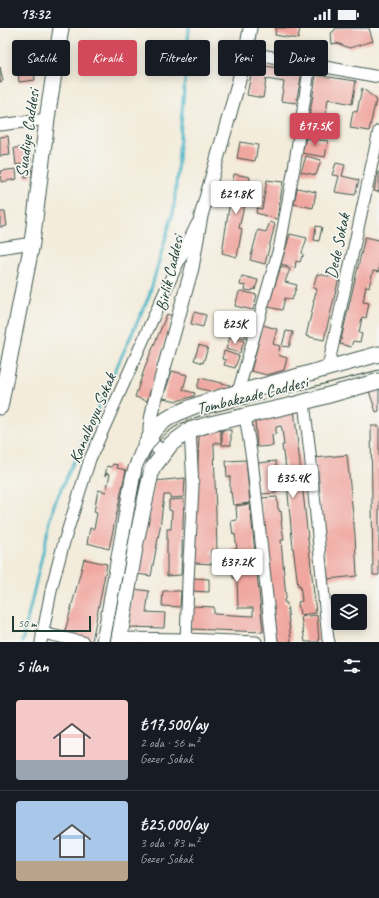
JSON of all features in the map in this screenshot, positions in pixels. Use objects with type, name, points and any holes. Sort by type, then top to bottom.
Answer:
[{"type":"main road","name":"Suadiye Caddesi","points":[[0,407],[3,369],[32,243],[47,118],[61,28]]},
{"type":"main road","name":"Tombakzade Caddesi","points":[[149,439],[158,426],[173,415],[204,403],[238,392],[379,354]]},
{"type":"main road","name":"Tombakzade Caddesi","points":[[120,640],[136,542],[152,469],[171,444],[190,430],[304,402],[379,381]]},
{"type":"main road","name":"Birlik Caddesi","points":[[104,642],[133,478],[138,462],[149,439]]},
{"type":"street","name":"Birlik Caddesi","points":[[248,40],[250,28]]},
{"type":"street","points":[[328,67],[379,77]]},
{"type":"street","name":"Birlik Caddesi","points":[[149,439],[154,404],[192,268],[201,216],[221,151],[240,76]]},
{"type":"street","points":[[238,392],[280,245],[308,76]]},
{"type":"street","points":[[0,125],[47,118]]},
{"type":"street","name":"Dede Sokak","points":[[328,367],[375,168],[379,132]]},
{"type":"street","name":"Kanalboyu Sokak","points":[[42,637],[52,586],[64,542],[90,460],[175,269],[201,216]]},
{"type":"street","points":[[0,248],[32,243]]},
{"type":"street","points":[[304,402],[329,642]]},
{"type":"street","points":[[245,416],[252,459],[272,642]]},
{"type":"street","points":[[186,640],[192,487],[190,430]]},
{"type":"street","points":[[149,439],[164,453]]},
{"type":"street","points":[[42,637],[83,642]]},
{"type":"street","points":[[120,640],[256,642]]},
{"type":"building","points":[[276,28],[300,28],[298,39],[275,35]]},
{"type":"building","points":[[336,28],[369,28],[373,41],[349,48],[337,43],[332,44],[331,33]]},
{"type":"building","points":[[266,66],[274,67],[274,76],[301,76],[296,103],[281,101],[284,82],[266,79],[263,98],[247,95],[251,76],[266,76]]},
{"type":"building","points":[[0,67],[3,81],[0,82]]},
{"type":"building","points":[[18,76],[35,76],[35,80],[19,82]]},
{"type":"building","points":[[316,76],[356,81],[352,104],[328,99],[325,123],[309,120]]},
{"type":"building","points":[[362,88],[376,99],[369,131],[350,128],[353,111],[357,112]]},
{"type":"building","points":[[8,136],[10,155],[0,156],[0,137]]},
{"type":"building","points":[[306,138],[328,141],[325,157],[302,153]]},
{"type":"building","points":[[240,142],[258,145],[255,161],[237,158]]},
{"type":"building","points":[[29,147],[31,162],[16,165],[14,148]]},
{"type":"building","points":[[306,156],[321,160],[316,175],[301,172]]},
{"type":"building","points":[[336,163],[345,165],[342,176],[359,180],[355,195],[335,192],[339,176],[332,175]]},
{"type":"building","points":[[16,169],[17,179],[1,182],[0,171]]},
{"type":"building","points":[[32,170],[32,177],[25,178],[25,171]]},
{"type":"building","points":[[379,172],[379,192],[374,191]]},
{"type":"building","points":[[234,174],[250,177],[245,207],[239,228],[242,229],[237,257],[222,253]]},
{"type":"building","points":[[267,180],[283,182],[277,219],[256,213],[257,208],[262,209]]},
{"type":"building","points":[[297,188],[316,192],[313,208],[294,204]]},
{"type":"building","points":[[0,212],[5,212],[7,226],[0,227]]},
{"type":"building","points":[[270,222],[275,224],[265,264],[250,260],[258,230],[266,232]]},
{"type":"building","points":[[316,226],[322,227],[319,241],[314,240]]},
{"type":"building","points":[[290,234],[307,238],[302,253],[303,257],[302,256],[300,262],[296,261],[295,268],[281,264]]},
{"type":"building","points":[[365,237],[379,240],[379,272],[373,271],[369,287],[366,286],[363,302],[369,303],[366,318],[362,317],[359,333],[362,334],[360,342],[353,341],[351,347],[340,344]]},
{"type":"building","points":[[281,266],[290,269],[285,282],[297,285],[292,300],[285,298],[282,310],[268,307]]},
{"type":"building","points":[[317,274],[339,278],[324,340],[306,336],[317,289],[313,288]]},
{"type":"building","points":[[242,276],[258,280],[255,290],[245,290],[246,286],[240,285]]},
{"type":"building","points":[[241,291],[257,295],[253,310],[235,306],[239,292]]},
{"type":"building","points":[[194,312],[206,315],[203,327],[191,324]]},
{"type":"building","points":[[167,314],[172,316],[157,367],[158,368],[147,401],[135,397],[146,364]]},
{"type":"building","points":[[233,321],[248,325],[245,338],[229,334]]},
{"type":"building","points":[[263,325],[277,329],[273,344],[280,346],[278,355],[287,358],[284,370],[267,375],[251,371]]},
{"type":"building","points":[[286,331],[293,332],[289,347],[282,346]]},
{"type":"building","points":[[230,337],[244,341],[240,353],[226,349]]},
{"type":"building","points":[[199,345],[208,348],[203,363],[194,360]]},
{"type":"building","points":[[224,351],[239,356],[235,368],[224,365],[226,360],[222,359]]},
{"type":"building","points":[[172,371],[187,375],[183,390],[195,393],[194,396],[177,401],[163,398]]},
{"type":"building","points":[[200,378],[230,385],[230,389],[213,392],[197,388]]},
{"type":"building","points":[[379,385],[379,411],[376,412],[368,388]]},
{"type":"building","points":[[294,408],[316,613],[300,615],[298,602],[302,601],[300,585],[298,586],[292,539],[285,460],[282,445],[284,445],[282,429],[281,426],[276,427],[276,434],[272,435],[273,446],[257,447],[255,420]]},
{"type":"building","points":[[371,426],[379,426],[379,575],[373,575]]},
{"type":"building","points":[[221,430],[221,443],[214,443],[217,550],[211,550],[211,554],[214,554],[213,564],[194,563],[199,435]]},
{"type":"building","points":[[222,430],[231,430],[231,445],[222,445]]},
{"type":"building","points":[[347,455],[355,535],[357,576],[328,579],[315,458]]},
{"type":"building","points":[[246,460],[250,503],[233,505],[231,492],[230,493],[230,476],[227,477],[226,461]]},
{"type":"building","points":[[276,461],[277,477],[274,477],[276,493],[261,494],[258,463]]},
{"type":"building","points":[[113,464],[118,465],[117,468],[126,470],[109,549],[87,543],[90,528],[94,529],[97,513],[94,512],[98,490],[106,492],[110,474],[107,473],[105,476],[107,466],[112,467]]},
{"type":"building","points":[[185,478],[184,497],[170,498],[170,495],[164,495],[160,528],[151,576],[136,574],[155,481]]},
{"type":"building","points":[[277,497],[278,509],[280,512],[281,511],[284,540],[281,540],[286,598],[284,600],[285,603],[287,603],[291,642],[275,642],[261,498]]},
{"type":"building","points":[[184,499],[181,575],[167,576],[167,529],[171,529],[172,511],[169,510],[169,500]]},
{"type":"building","points":[[250,504],[263,632],[191,629],[192,606],[214,607],[214,614],[253,616],[253,608],[238,608],[237,578],[233,578],[232,549],[237,549],[231,521],[237,520],[236,506]]},
{"type":"building","points":[[84,559],[107,564],[92,641],[64,635]]},
{"type":"building","points":[[193,578],[209,579],[209,592],[192,591]]},
{"type":"building","points":[[133,589],[149,591],[146,612],[165,613],[164,628],[127,627]]},
{"type":"building","points":[[163,591],[181,591],[180,607],[162,606]]},
{"type":"building","points":[[317,615],[319,642],[305,642],[301,617]]},
{"type":"waterway","points":[[22,642],[54,505],[149,296],[174,209],[189,28]]},
{"type":"tram line","points":[[110,642],[142,469],[147,458],[159,440],[166,433],[184,422],[206,414],[379,370]]}]
